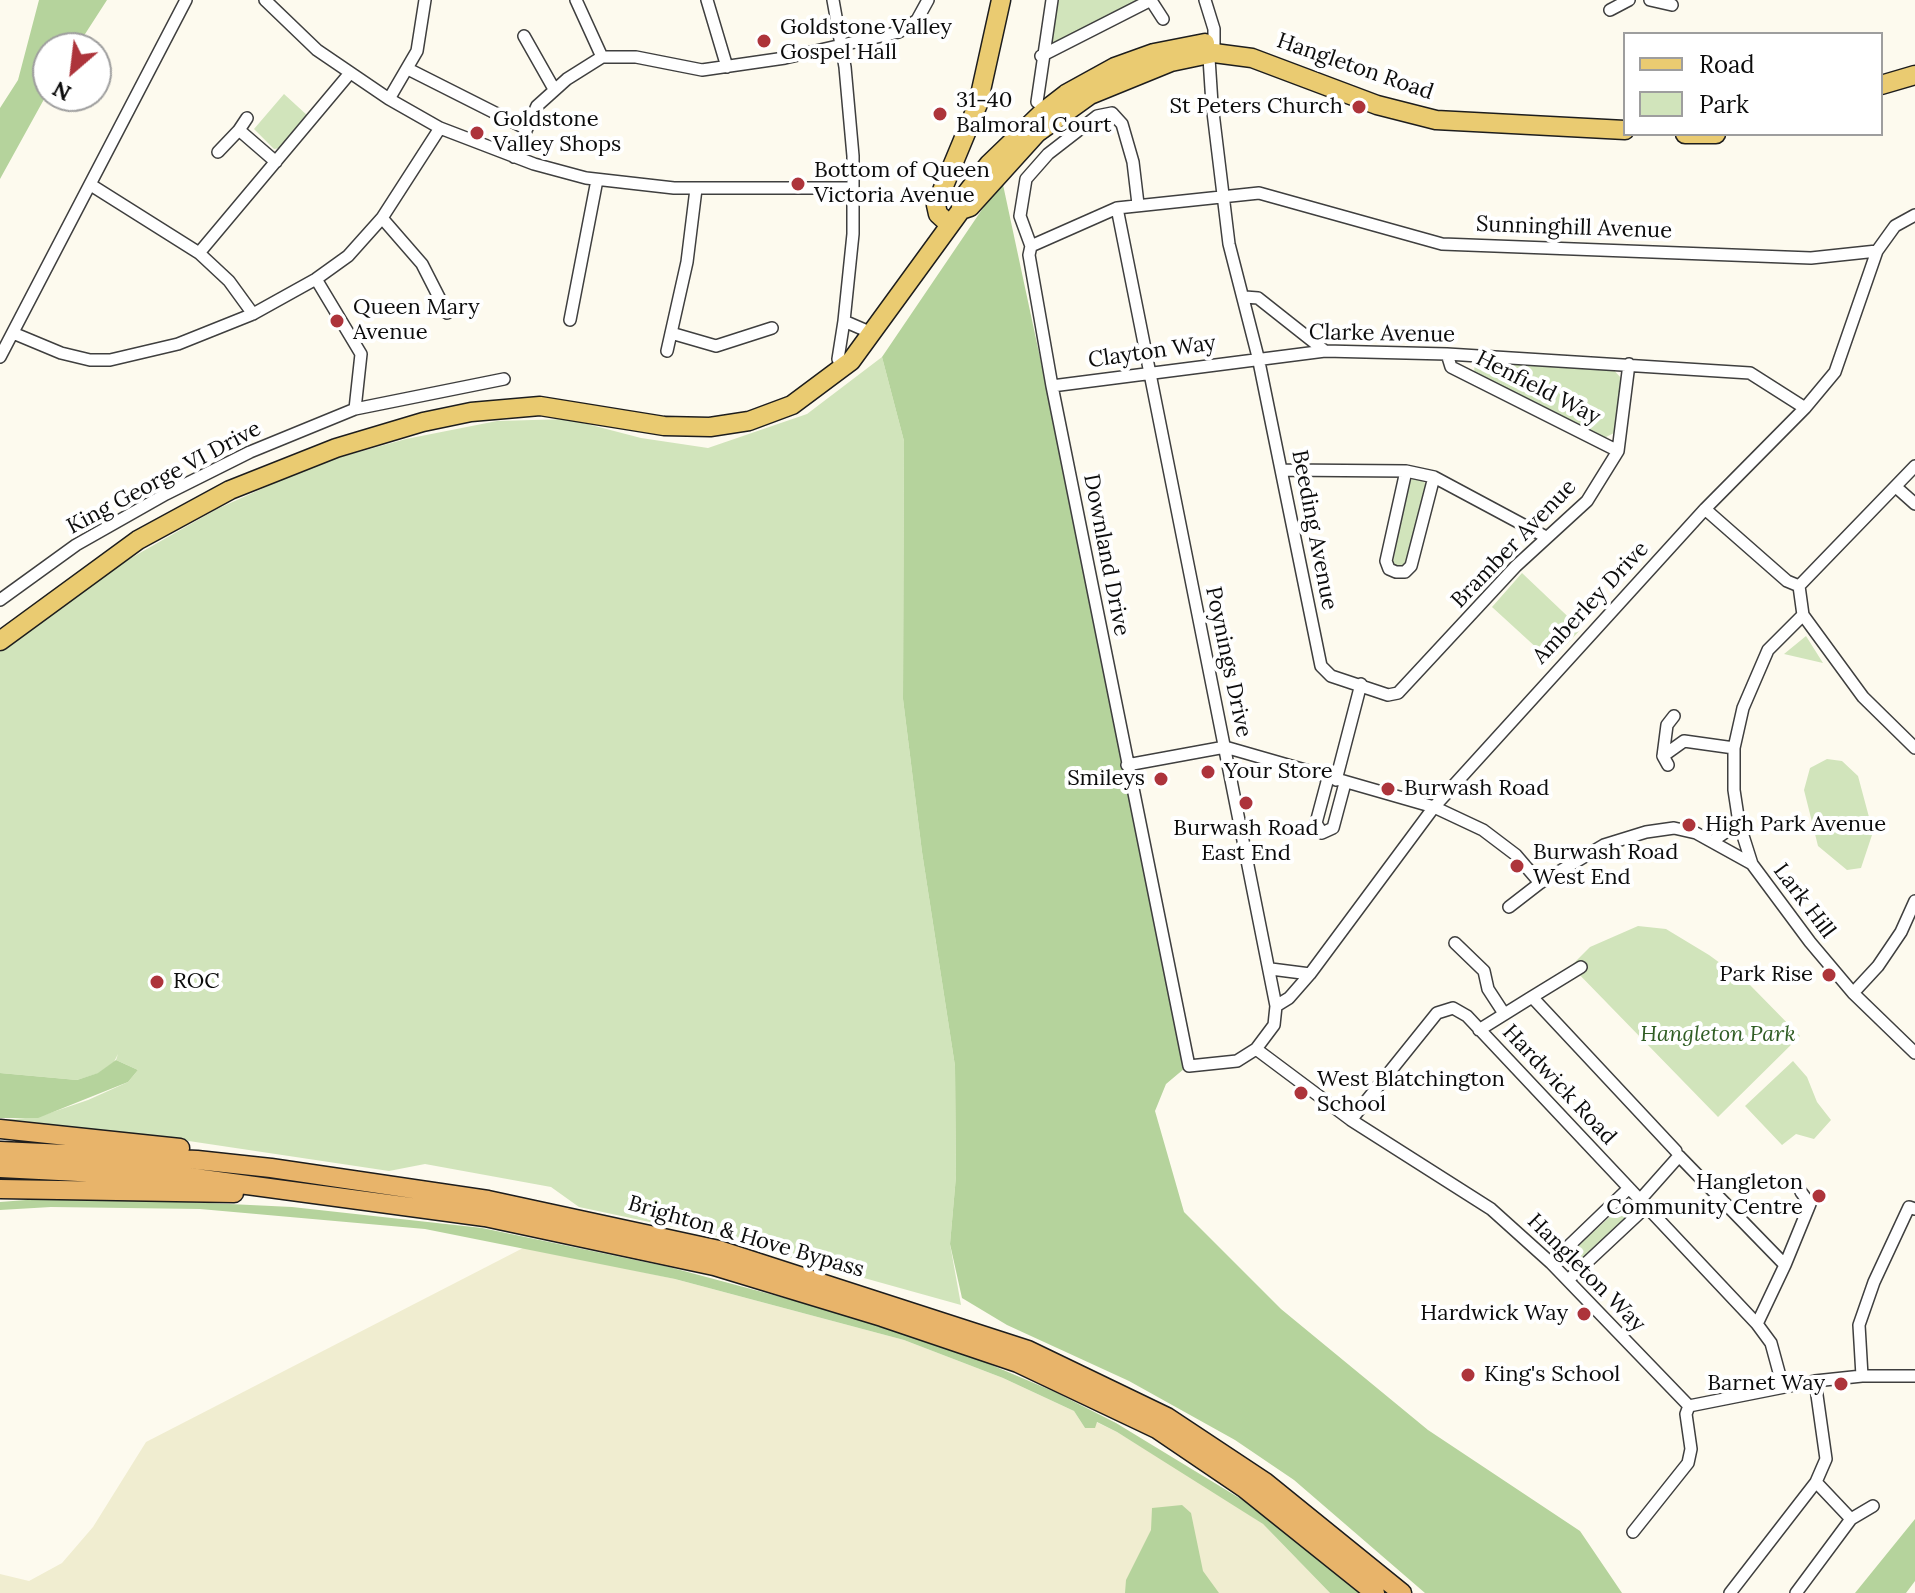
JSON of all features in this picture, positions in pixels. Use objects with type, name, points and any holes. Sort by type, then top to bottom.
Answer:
[{"type":"highway","points":[[0,1129],[198,1151],[271,1168]]},
{"type":"highway","name":"Brighton & Hove Bypass","points":[[0,1151],[197,1160],[271,1168],[501,1202],[719,1250],[1028,1350],[1167,1417],[1265,1482],[1402,1593]]},
{"type":"highway","name":"Brighton & Hove Bypass","points":[[0,1168],[195,1178],[340,1195],[512,1222],[714,1266],[1018,1363],[1157,1429],[1244,1488],[1375,1593]]},
{"type":"highway","points":[[0,1189],[340,1195]]},
{"type":"main road","points":[[956,218],[938,214],[936,205],[978,104],[1001,0]]},
{"type":"main road","name":"Hangleton Road","points":[[0,641],[138,540],[230,490],[336,448],[434,419],[527,406],[578,410],[664,426],[727,425],[792,405],[843,370],[874,334],[956,218],[970,207],[1037,133],[1087,90],[1214,48],[1357,92],[1421,117],[1623,121]]},
{"type":"main road","points":[[1883,84],[1915,75]]},
{"type":"main road","points":[[1883,95],[1915,86]]},
{"type":"main road","name":"Hangleton Road","points":[[1484,119],[1623,130]]},
{"type":"street","points":[[0,357],[186,0]]},
{"type":"street","points":[[265,0],[306,41],[389,99],[440,128],[514,157],[597,180],[696,189],[853,188]]},
{"type":"street","points":[[389,99],[420,42],[425,0]]},
{"type":"street","points":[[576,0],[602,57]]},
{"type":"street","points":[[707,0],[727,67]]},
{"type":"street","points":[[833,0],[842,45],[853,188],[853,234],[838,359],[843,370]]},
{"type":"street","points":[[514,157],[537,106],[554,89],[602,57],[636,57],[702,70],[727,67],[906,30],[917,20],[928,0]]},
{"type":"street","points":[[1037,102],[1041,56],[1052,0]]},
{"type":"street","points":[[1205,0],[1213,23],[1214,48],[1209,58],[1229,244],[1258,357]]},
{"type":"street","points":[[1610,10],[1629,0]]},
{"type":"street","points":[[1650,0],[1672,5]]},
{"type":"street","points":[[1041,56],[1151,1],[1163,19]]},
{"type":"street","points":[[524,36],[554,89]]},
{"type":"street","points":[[408,69],[525,128]]},
{"type":"street","points":[[199,253],[350,73]]},
{"type":"street","name":"Downland Drive","points":[[1138,204],[1133,162],[1122,124],[1112,113],[1097,116],[1048,154],[1026,179],[1020,216],[1031,246],[1029,255],[1052,386],[1189,1066],[1237,1061],[1256,1049]]},
{"type":"street","points":[[218,152],[247,118]]},
{"type":"street","points":[[13,333],[61,353],[90,360],[110,360],[178,344],[253,314],[316,279],[348,256],[382,218],[440,128]]},
{"type":"street","points":[[239,130],[276,162]]},
{"type":"street","points":[[570,320],[597,180]]},
{"type":"street","points":[[91,185],[199,253],[229,281],[253,314]]},
{"type":"street","points":[[667,351],[687,262],[696,189]]},
{"type":"street","name":"Sunninghill Avenue","points":[[1222,195],[1259,193],[1442,244],[1811,258],[1877,251]]},
{"type":"street","points":[[1031,246],[1117,208],[1222,195]]},
{"type":"street","name":"Poynings Drive","points":[[1117,208],[1271,969],[1276,1006],[1274,1025],[1256,1049]]},
{"type":"street","points":[[1877,251],[1895,226],[1915,215]]},
{"type":"street","points":[[382,218],[422,264],[447,313]]},
{"type":"street","name":"Amberley Drive","points":[[1276,1006],[1289,998],[1310,974],[1434,807],[1705,509],[1805,408],[1835,372],[1877,251]]},
{"type":"street","points":[[316,279],[361,354],[355,409]]},
{"type":"street","points":[[1245,297],[1258,298],[1325,351]]},
{"type":"street","points":[[844,321],[874,334]]},
{"type":"street","points":[[671,333],[716,346],[772,328]]},
{"type":"street","name":"Clarke Avenue","points":[[1258,357],[1325,351],[1447,354],[1750,373],[1805,408]]},
{"type":"street","name":"Henfield Way","points":[[1447,354],[1451,367],[1618,451]]},
{"type":"street","name":"Clayton Way","points":[[1052,386],[1258,357]]},
{"type":"street","name":"Beeding Avenue","points":[[1258,357],[1321,666],[1331,676],[1361,684]]},
{"type":"street","name":"Bramber Avenue","points":[[1361,684],[1388,695],[1409,685],[1546,537],[1587,501],[1618,451],[1629,364]]},
{"type":"street","name":"King George VI Drive","points":[[0,599],[76,545],[166,494],[250,452],[355,409],[504,379]]},
{"type":"street","points":[[1799,586],[1915,466]]},
{"type":"street","points":[[1282,470],[1406,471],[1434,477],[1546,537]]},
{"type":"street","points":[[1406,471],[1386,561],[1389,569],[1396,572],[1405,572],[1411,566],[1434,477]]},
{"type":"street","points":[[1896,487],[1915,504]]},
{"type":"street","points":[[1705,509],[1787,581],[1799,586]]},
{"type":"street","points":[[1799,586],[1803,615],[1863,697],[1915,748]]},
{"type":"street","name":"Lark Hill","points":[[1803,615],[1768,650],[1743,708],[1734,748],[1734,790],[1739,823],[1752,864],[1853,993],[1915,1053]]},
{"type":"street","points":[[1336,780],[1361,684]]},
{"type":"street","points":[[1684,741],[1666,760],[1670,720],[1684,741],[1734,748]]},
{"type":"street","points":[[1127,765],[1225,747],[1434,807],[1483,830],[1516,855],[1540,883]]},
{"type":"street","points":[[1714,840],[1739,823]]},
{"type":"street","points":[[1509,907],[1540,883],[1604,845],[1646,832],[1674,828],[1714,840],[1752,864]]},
{"type":"street","points":[[1853,993],[1878,966],[1901,932],[1915,901]]},
{"type":"street","points":[[1455,943],[1484,971],[1488,989],[1503,1012]]},
{"type":"street","points":[[1479,1030],[1503,1012],[1581,967]]},
{"type":"street","points":[[1271,969],[1310,974]]},
{"type":"street","points":[[1532,997],[1676,1151]]},
{"type":"street","name":"Hardwick Road","points":[[1351,1120],[1437,1013],[1453,1008],[1467,1016],[1757,1324],[1771,1343],[1783,1387]]},
{"type":"street","name":"Hangleton Way","points":[[1256,1049],[1351,1120],[1491,1209],[1551,1263],[1689,1406]]},
{"type":"street","points":[[1568,1280],[1642,1205],[1679,1156],[1785,1265]]},
{"type":"street","points":[[1551,1263],[1628,1189]]},
{"type":"street","points":[[1757,1324],[1810,1204],[1801,1192]]},
{"type":"street","points":[[1862,1376],[1859,1325],[1874,1282],[1909,1207],[1915,1209]]},
{"type":"street","points":[[1633,1532],[1688,1463],[1691,1449],[1686,1414],[1689,1406],[1815,1381],[1862,1376],[1915,1376]]},
{"type":"street","points":[[1730,1593],[1816,1482],[1826,1459],[1815,1381]]},
{"type":"street","points":[[1816,1482],[1851,1519]]},
{"type":"street","points":[[1796,1593],[1851,1519],[1873,1506]]},
{"type":"shaded area","points":[[525,1247],[675,1279],[904,1340],[1003,1378],[1074,1411],[1085,1428],[1096,1422],[1117,1432],[1208,1487],[1263,1524],[1330,1593],[0,1593],[0,1574],[29,1581],[62,1563],[93,1527],[146,1442]]},
{"type":"green space","points":[[39,0],[107,0],[86,32],[32,32],[32,112],[37,112],[0,179],[0,108],[18,80]]},
{"type":"green space","points":[[1058,0],[1145,0],[1049,46]]},
{"type":"green space","points":[[284,94],[308,116],[280,148],[274,149],[254,129]]},
{"type":"green space","points":[[1002,180],[1191,1063],[1166,1084],[1155,1111],[1184,1212],[1281,1309],[1428,1430],[1580,1531],[1622,1593],[1425,1593],[1294,1480],[1235,1440],[1129,1381],[1007,1325],[962,1298],[950,1244],[956,1176],[955,1066],[922,852],[903,699],[904,441],[882,357]]},
{"type":"green space","points":[[882,357],[904,441],[903,699],[922,852],[955,1066],[956,1176],[950,1244],[961,1305],[706,1234],[579,1207],[551,1187],[425,1164],[389,1171],[142,1134],[0,1120],[38,1117],[88,1100],[128,1082],[138,1070],[116,1060],[118,1054],[114,1062],[99,1073],[77,1080],[0,1073],[0,652],[124,562],[217,509],[319,463],[406,439],[497,421],[568,419],[641,438],[708,448],[807,414]]},
{"type":"green space","points":[[1475,361],[1612,368],[1621,378],[1616,432],[1602,439],[1474,373]]},
{"type":"green space","points":[[1418,476],[1426,484],[1408,564],[1403,569],[1392,567],[1409,481]]},
{"type":"green space","points":[[1522,573],[1581,629],[1551,661],[1492,607]]},
{"type":"green space","points":[[1806,636],[1823,663],[1784,654]]},
{"type":"green space","points":[[1827,759],[1842,761],[1858,776],[1873,832],[1861,868],[1847,870],[1818,846],[1804,790],[1810,768]]},
{"type":"green space","name":"Hangleton Park","points":[[1638,926],[1666,929],[1709,955],[1749,984],[1800,1036],[1718,1117],[1571,966],[1590,947]]},
{"type":"green space","points":[[116,1060],[138,1070],[128,1082],[38,1118],[0,1118],[0,1073],[77,1080],[98,1073]]},
{"type":"green space","points":[[1793,1061],[1807,1077],[1817,1102],[1831,1120],[1814,1139],[1796,1134],[1782,1145],[1745,1106]]},
{"type":"green space","points":[[146,1200],[292,1207],[482,1228],[669,1267],[848,1315],[975,1358],[1055,1392],[1116,1423],[1264,1513],[1361,1593],[1330,1593],[1263,1524],[1117,1432],[1097,1422],[1095,1428],[1085,1428],[1074,1411],[1003,1378],[904,1340],[675,1279],[425,1229],[200,1209],[51,1207],[0,1210],[0,1202]]},
{"type":"green space","points":[[1627,1201],[1637,1210],[1574,1269],[1565,1258]]},
{"type":"green space","points":[[1182,1505],[1191,1513],[1203,1571],[1219,1593],[1125,1593],[1126,1580],[1151,1530],[1152,1508]]},
{"type":"green space","points":[[1915,1519],[1915,1581],[1906,1593],[1855,1593]]},
{"type":"place","name":"Goldstone Valley Gospel Hall","points":[[764,41]]},
{"type":"place","name":"St Peters Church","points":[[1359,107]]},
{"type":"place","name":"31-40 Balmoral Court","points":[[940,114]]},
{"type":"place","name":"Goldstone Valley Shops","points":[[477,133]]},
{"type":"place","name":"Bottom of Queen Victoria Avenue","points":[[798,184]]},
{"type":"place","name":"Queen Mary Avenue","points":[[337,321]]},
{"type":"place","name":"Your Store","points":[[1208,772]]},
{"type":"place","name":"Smileys","points":[[1161,779]]},
{"type":"place","name":"Burwash Road","points":[[1388,789]]},
{"type":"place","name":"Burwash Road East End","points":[[1246,803]]},
{"type":"place","name":"High Park Avenue","points":[[1689,825]]},
{"type":"place","name":"Burwash Road West End","points":[[1517,866]]},
{"type":"place","name":"Park Rise","points":[[1829,975]]},
{"type":"place","name":"ROC","points":[[157,982]]},
{"type":"place","name":"West Blatchington School","points":[[1301,1093]]},
{"type":"place","name":"Hangleton Community Centre","points":[[1819,1196]]},
{"type":"place","name":"Hardwick Way","points":[[1584,1314]]},
{"type":"place","name":"King's School","points":[[1468,1375]]},
{"type":"place","name":"Barnet Way","points":[[1841,1384]]}]
